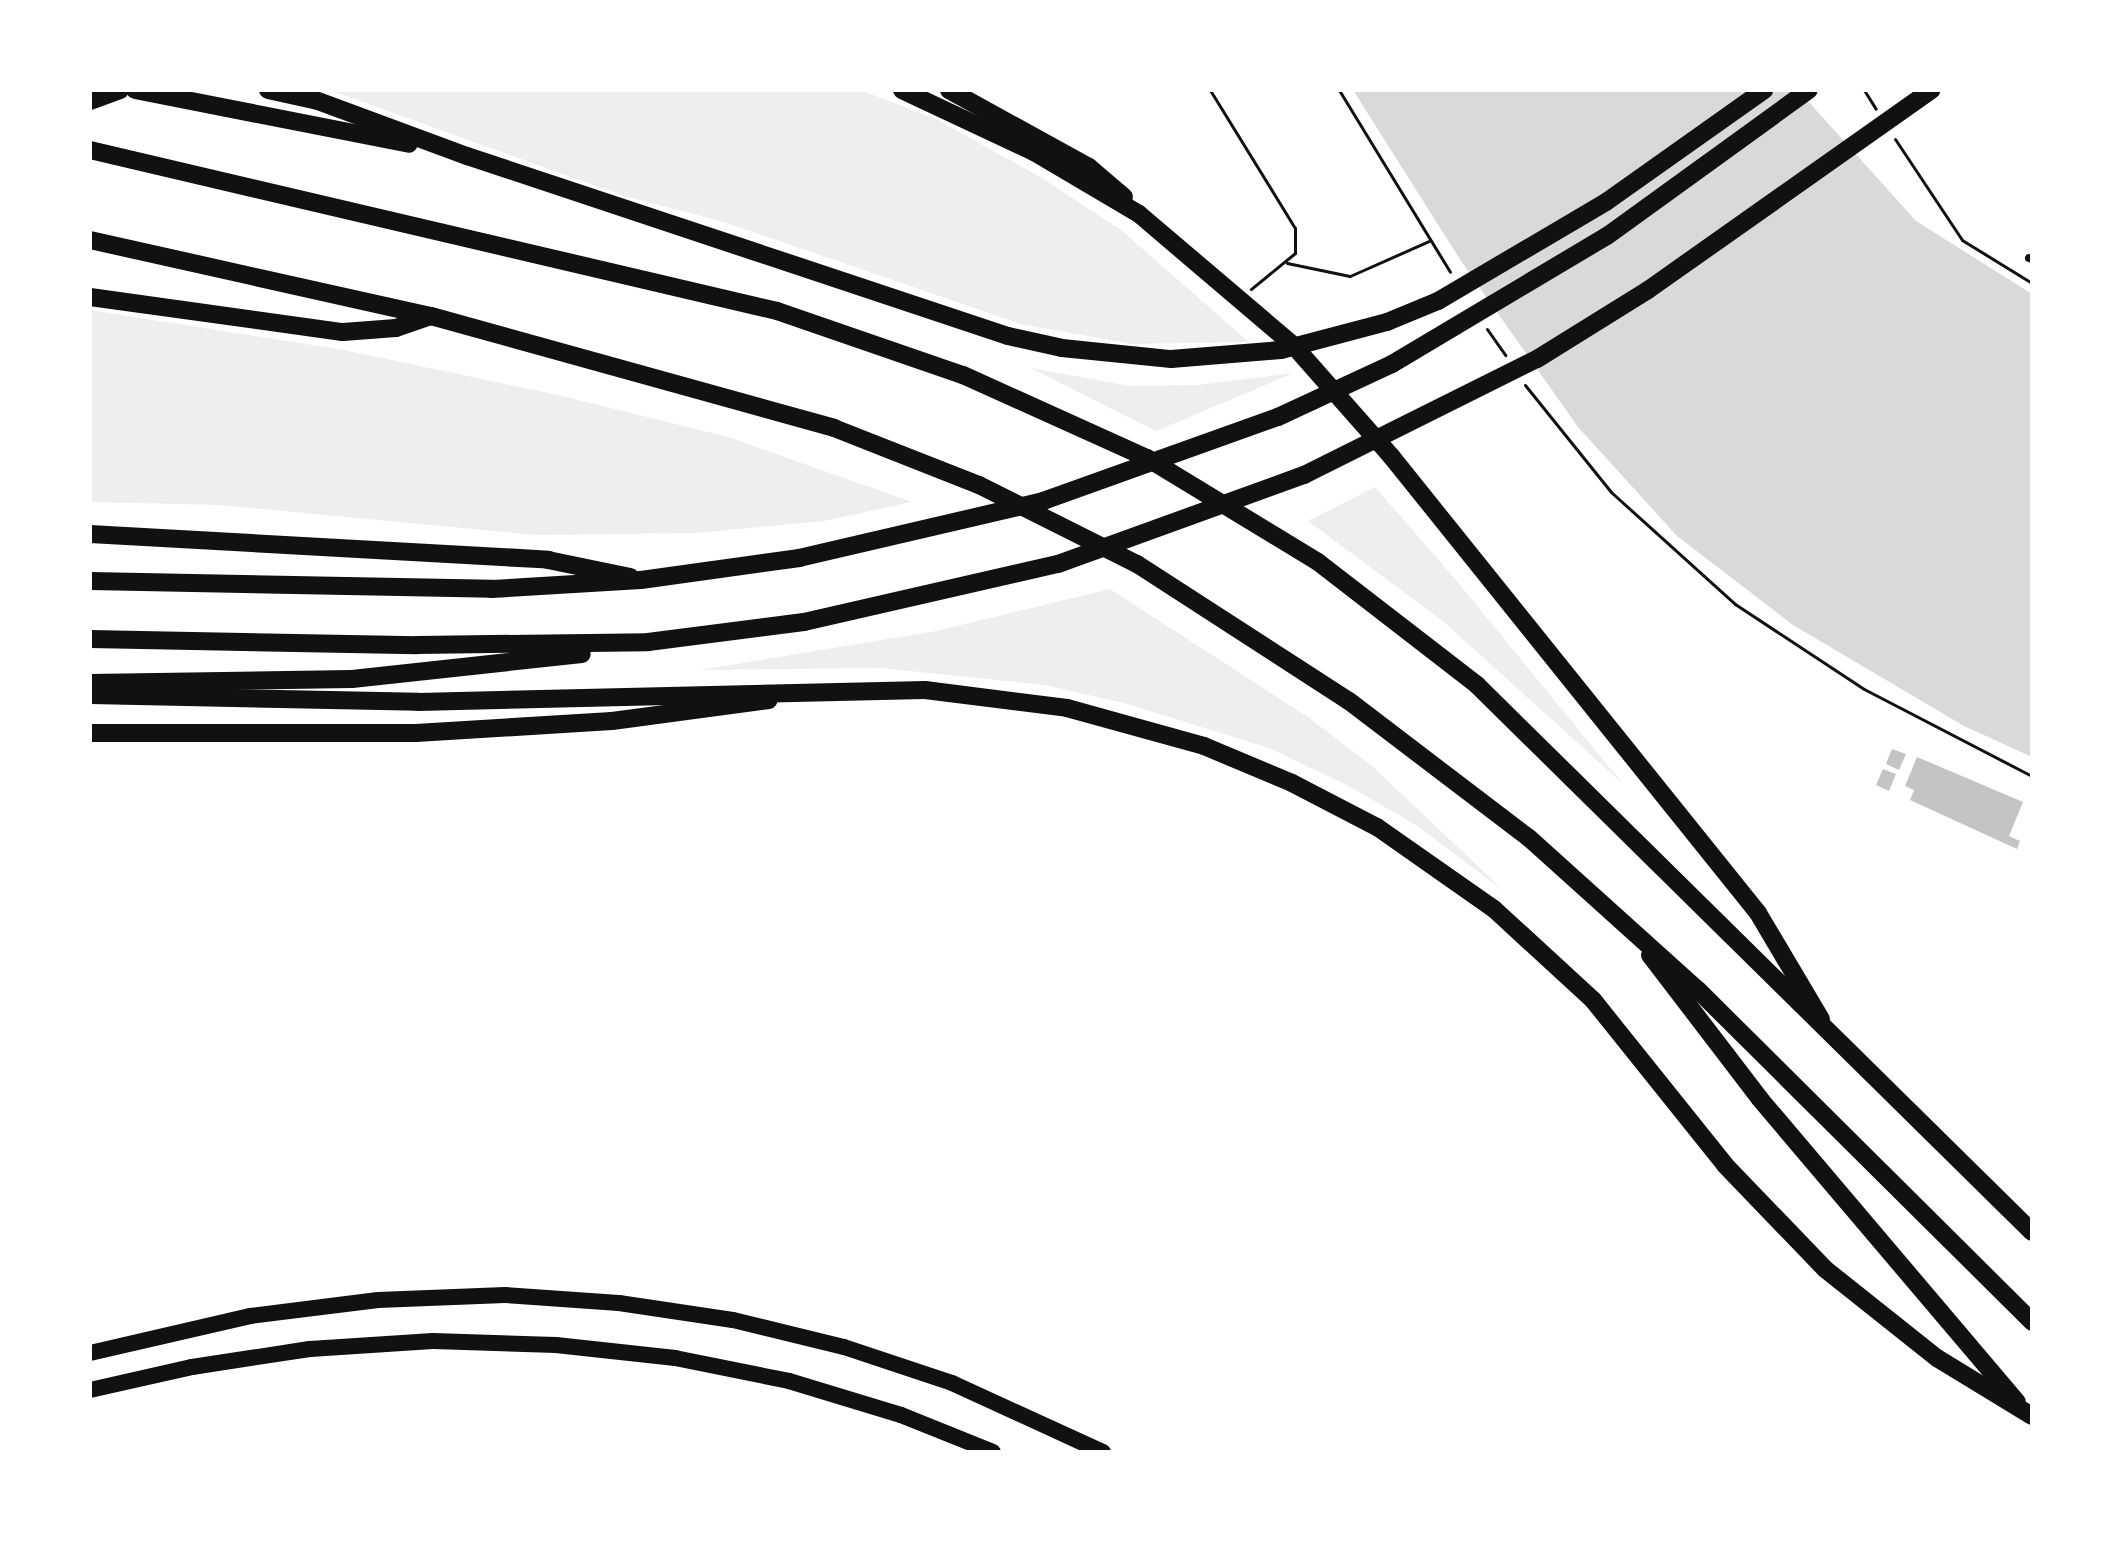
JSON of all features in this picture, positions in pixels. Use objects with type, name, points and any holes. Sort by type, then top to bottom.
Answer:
[{"type":"highway","points":[[90,101],[120,90]]},
{"type":"highway","points":[[135,90],[467,156]]},
{"type":"highway","points":[[268,90],[318,101],[467,156],[1008,336],[1116,356],[1226,357],[1335,338],[1438,301],[1606,202],[1764,90]]},
{"type":"highway","points":[[902,90],[1034,152],[1139,214]]},
{"type":"highway","points":[[949,90],[1100,175],[1139,214],[1241,296],[1294,346],[1391,456],[1758,913],[1834,1042]]},
{"type":"highway","points":[[90,581],[492,589],[677,577],[891,539],[1043,501],[1278,417],[1392,364],[1501,303],[1607,236],[1809,90]]},
{"type":"highway","points":[[90,683],[352,679],[500,665],[804,622],[932,597],[1086,555],[1304,475],[1537,359],[1648,290],[1932,90]]},
{"type":"highway","points":[[90,150],[777,311],[963,375],[1147,458],[1318,562],[1477,685],[1551,753],[1834,1042],[2032,1232]]},
{"type":"highway","points":[[90,240],[431,316],[834,428],[979,485],[1085,536],[1187,595],[1374,718],[1506,819],[1631,926],[2032,1322]]},
{"type":"highway","points":[[90,297],[343,332],[388,329],[431,316]]},
{"type":"highway","points":[[90,534],[548,560],[641,580]]},
{"type":"highway","points":[[90,639],[417,645],[648,642]]},
{"type":"highway","points":[[90,695],[418,702],[800,690],[988,696],[1159,731],[1321,797],[1456,880],[1530,939],[1593,1000],[1733,1174],[1816,1261],[1898,1330],[2032,1418]]},
{"type":"highway","points":[[90,733],[461,730],[612,721],[757,702],[800,690]]},
{"type":"highway","points":[[1631,926],[1725,1058],[2032,1418]]},
{"type":"main road","points":[[90,1353],[188,1328],[326,1305],[441,1296],[605,1302],[733,1320],[844,1347],[952,1383],[1103,1452]]},
{"type":"main road","points":[[90,1390],[192,1367],[310,1349],[433,1341],[556,1345],[675,1358],[789,1381],[901,1415],[993,1452]]},
{"type":"path","points":[[1210,90],[1295,228],[1295,253],[1287,263],[1241,296]]},
{"type":"path","points":[[1339,90],[1456,281]]},
{"type":"path","points":[[1864,90],[1880,116]]},
{"type":"path","points":[[1889,130],[1962,240],[2032,283]]},
{"type":"path","points":[[1287,263],[1350,276],[1429,241]]},
{"type":"path","points":[[1482,321],[1509,361]]},
{"type":"path","points":[[1518,374],[1611,492],[1735,604],[1819,663],[2032,776]]},
{"type":"shaded area","points":[[330,90],[860,90],[936,119],[1042,178],[1121,230],[1249,342],[1132,344],[1021,324],[724,222],[621,195]]},
{"type":"shaded area","points":[[1353,90],[1798,90],[1916,221],[2032,294],[2032,757],[1964,726],[1793,625],[1677,536],[1578,427],[1461,261]]},
{"type":"shaded area","points":[[90,310],[344,350],[562,396],[728,437],[912,502],[824,521],[696,533],[536,535],[219,505],[90,502]]},
{"type":"shaded area","points":[[1031,368],[1130,386],[1198,385],[1294,373],[1156,431]]},
{"type":"shaded area","points":[[1375,487],[1451,574],[1623,784],[1444,622],[1308,521]]},
{"type":"shaded area","points":[[1110,589],[1308,717],[1372,766],[1504,891],[1416,825],[1345,784],[1269,748],[1124,703],[1045,685],[881,668],[700,670],[936,631]]},
{"type":"building","points":[[1892,749],[1906,754],[1899,770],[1886,764]]},
{"type":"building","points":[[1917,757],[2023,802],[2009,836],[2020,841],[2017,849],[1910,800],[1914,790],[1905,786]]},
{"type":"building","points":[[1883,769],[1896,774],[1889,791],[1876,785]]}]
